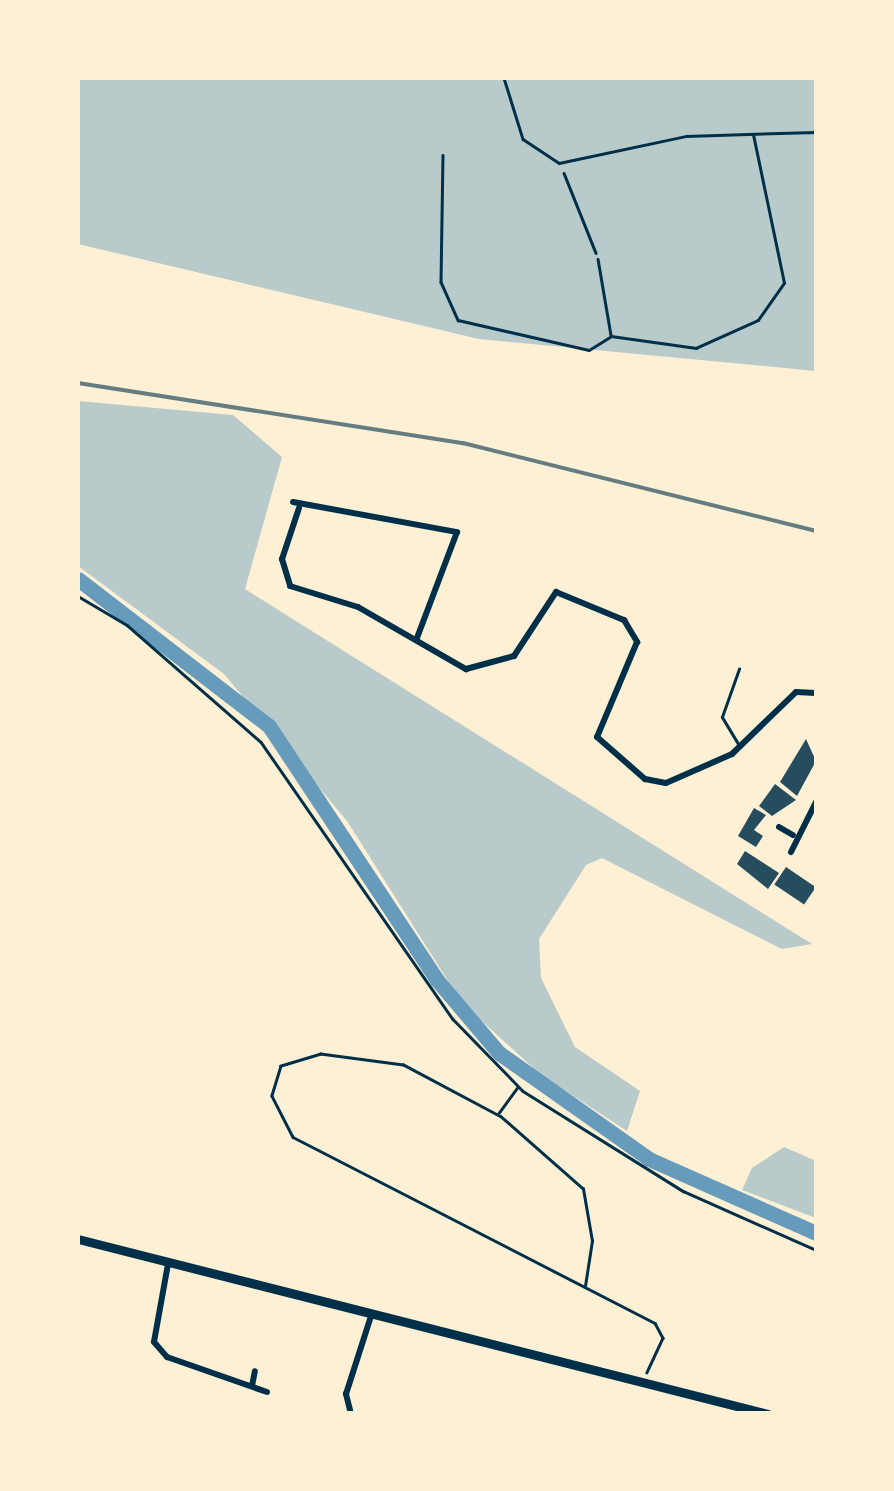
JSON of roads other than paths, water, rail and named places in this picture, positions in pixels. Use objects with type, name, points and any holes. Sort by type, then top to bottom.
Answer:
[{"type":"main road","points":[[78,1239],[768,1414]]},
{"type":"street","points":[[417,638],[457,532],[312,502],[296,505],[284,580],[417,638],[466,669],[492,669],[514,656],[548,600],[566,589],[636,633],[598,727],[610,751],[644,779],[666,783],[742,748],[796,692],[816,693]]},
{"type":"street","points":[[791,852],[793,835],[816,802]]},
{"type":"street","points":[[779,827],[793,835]]},
{"type":"street","points":[[168,1264],[154,1342],[167,1358],[267,1392]]},
{"type":"street","points":[[351,1414],[346,1394],[371,1316]]},
{"type":"street","points":[[252,1386],[254,1371]]},
{"type":"lane","points":[[504,78],[522,139],[559,163],[686,136],[816,132]]},
{"type":"lane","points":[[443,155],[441,282],[458,320],[589,350],[612,336],[696,348],[730,340],[773,303],[784,283],[781,245],[753,135]]},
{"type":"lane","points":[[598,259],[612,336]]},
{"type":"lane","points":[[739,669],[722,717],[742,748]]},
{"type":"waterway","points":[[78,579],[269,726],[437,980],[499,1053],[649,1159],[816,1233]]},
{"type":"railway","points":[[78,383],[463,443],[816,531]]}]
